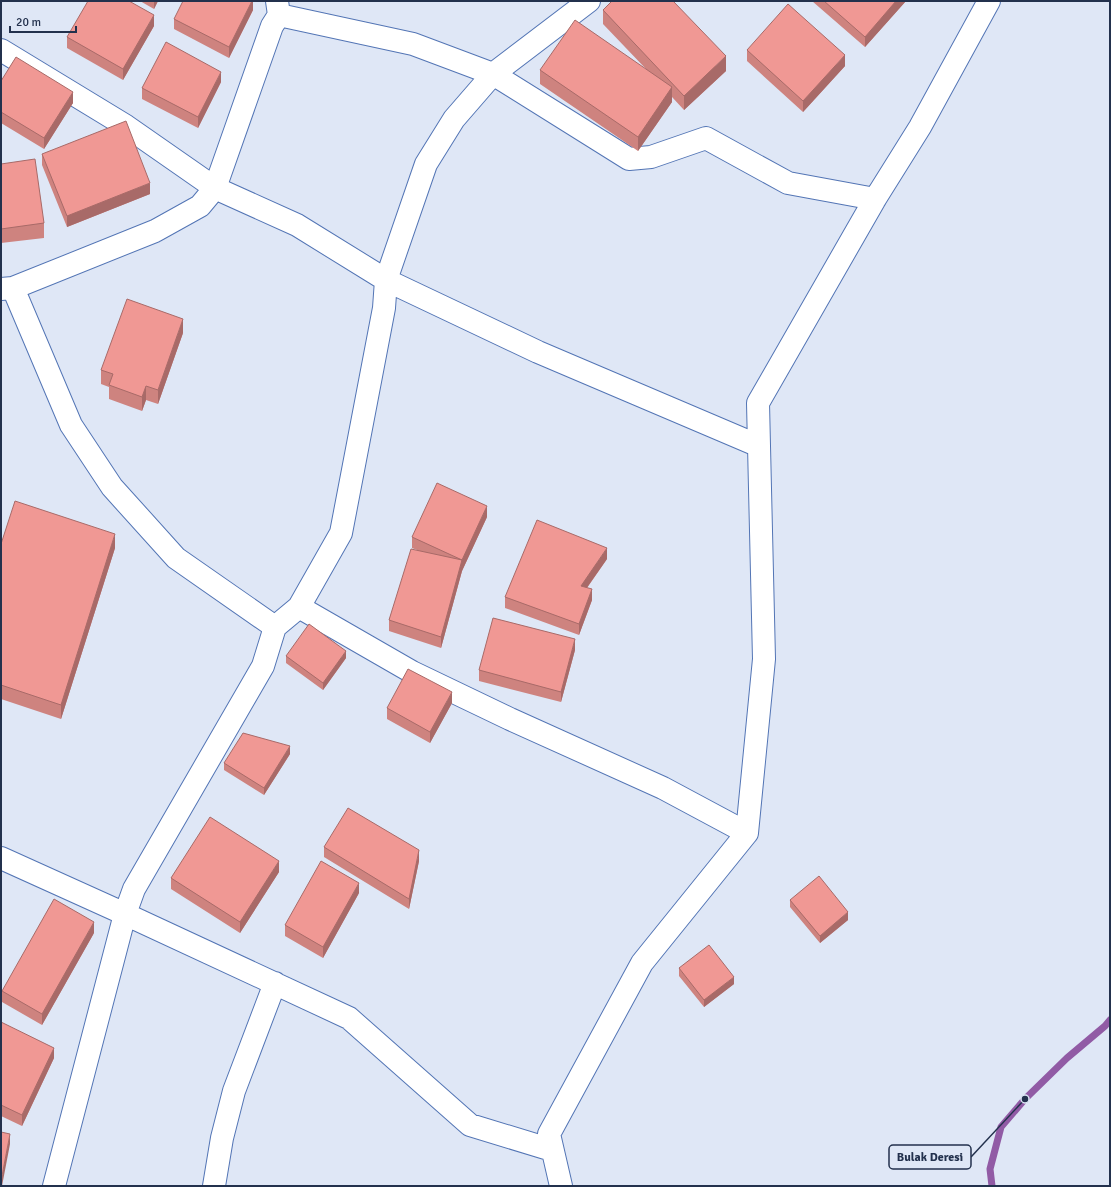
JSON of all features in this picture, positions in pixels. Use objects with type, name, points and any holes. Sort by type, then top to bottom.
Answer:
[{"type":"street","points":[[54,1186],[125,914],[134,889],[262,666],[275,627],[299,607],[341,533],[384,308],[386,280],[426,164],[454,119],[493,74],[589,1]]},
{"type":"street","points":[[561,1186],[548,1134],[642,963],[747,833],[764,659],[758,403],[875,199],[920,127],[988,1]]},
{"type":"street","points":[[275,627],[176,558],[112,487],[71,425],[7,289],[155,231],[200,206],[215,188],[278,8],[412,44],[493,74],[629,159],[651,157],[706,138],[788,183],[875,199]]},
{"type":"street","points":[[1,50],[126,126],[215,188],[296,225],[386,280],[538,352],[759,446]]},
{"type":"street","points":[[299,607],[412,672],[510,719],[663,788],[747,833]]},
{"type":"street","points":[[1,858],[349,1018],[470,1125],[552,1150]]},
{"type":"street","points":[[214,1186],[222,1138],[234,1091],[275,983]]},
{"type":"building","points":[[88,1],[129,1],[154,15],[123,69],[67,37]]},
{"type":"building","points":[[183,1],[252,1],[229,47],[174,19]]},
{"type":"building","points":[[612,1],[673,1],[726,56],[684,96],[603,10]]},
{"type":"building","points":[[824,1],[896,1],[865,37]]},
{"type":"building","points":[[788,4],[845,55],[803,101],[747,50]]},
{"type":"building","points":[[575,20],[672,87],[638,137],[540,70]]},
{"type":"building","points":[[166,42],[221,72],[198,117],[142,88]]},
{"type":"building","points":[[16,57],[73,92],[44,138],[1,112],[1,81]]},
{"type":"building","points":[[126,121],[150,183],[67,216],[42,154]]},
{"type":"building","points":[[35,159],[44,223],[1,229],[1,164]]},
{"type":"building","points":[[127,299],[183,319],[158,390],[146,386],[142,397],[109,385],[113,374],[101,370]]},
{"type":"building","points":[[437,483],[487,506],[462,560],[412,537]]},
{"type":"building","points":[[15,501],[115,534],[61,705],[1,685],[1,544]]},
{"type":"building","points":[[537,520],[607,548],[581,586],[592,589],[579,624],[505,597]]},
{"type":"building","points":[[411,549],[462,560],[441,637],[389,620]]},
{"type":"building","points":[[493,618],[575,639],[561,692],[479,670]]},
{"type":"building","points":[[309,624],[346,651],[323,683],[286,656]]},
{"type":"building","points":[[408,669],[452,692],[430,732],[387,708]]},
{"type":"building","points":[[243,733],[290,746],[264,788],[224,763]]},
{"type":"building","points":[[348,808],[419,850],[409,899],[324,847]]},
{"type":"building","points":[[210,817],[279,861],[240,922],[171,878]]},
{"type":"building","points":[[321,861],[359,883],[323,947],[285,925]]},
{"type":"building","points":[[819,876],[848,912],[820,936],[790,900]]},
{"type":"building","points":[[54,899],[94,922],[42,1014],[2,991]]},
{"type":"building","points":[[709,945],[734,977],[704,1000],[679,968]]},
{"type":"building","points":[[1,1022],[54,1048],[22,1115],[1,1105]]},
{"type":"building","points":[[1,1132],[10,1134],[1,1181]]},
{"type":"waterway","points":[[992,1186],[990,1169],[1001,1127],[1025,1099],[1067,1058],[1110,1020]]},
{"type":"place","name":"Bulak Deresi","points":[[1025,1099]]}]
